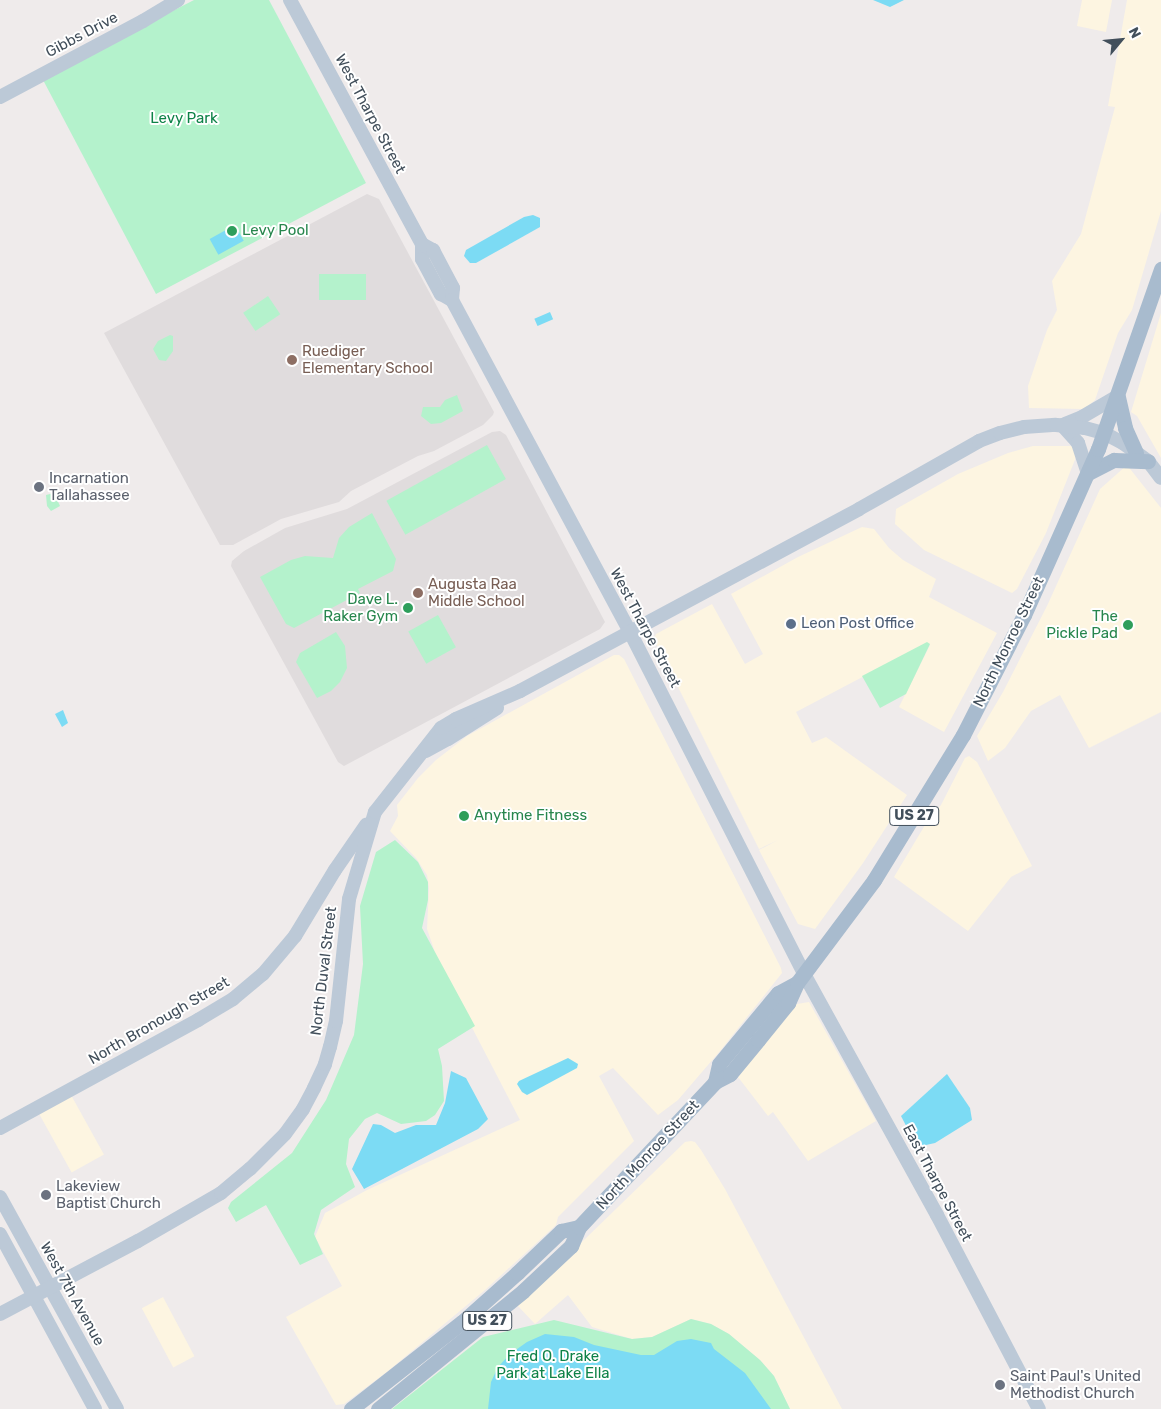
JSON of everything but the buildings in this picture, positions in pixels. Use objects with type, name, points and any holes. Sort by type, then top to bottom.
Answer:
[{"type":"main road","name":"Gibbs Drive","points":[[0,97],[143,21],[178,0]]},
{"type":"main road","name":"West Tharpe Street","points":[[290,0],[422,244],[420,257],[429,274],[440,294],[452,300],[630,632],[801,978]]},
{"type":"main road","name":"North Monroe Street","points":[[378,1409],[523,1291],[571,1246],[579,1227],[715,1082],[719,1064],[778,993],[801,978],[874,880],[963,735],[1024,615],[1104,433],[1161,269]]},
{"type":"main road","points":[[1062,425],[1082,417],[1118,396],[1125,428],[1142,457],[1161,478]]},
{"type":"main road","points":[[1062,425],[1104,433],[1142,457]]},
{"type":"main road","points":[[1062,425],[1078,443],[1088,473],[1114,460],[1142,457]]},
{"type":"main road","name":"North Duval Street","points":[[0,1314],[138,1241],[221,1192],[250,1169],[277,1142],[303,1109],[325,1064],[334,1030],[349,899],[375,812],[441,728],[520,691],[870,503],[979,441],[1024,427],[1062,425]]},
{"type":"main road","name":"North Bronough Street","points":[[0,1128],[198,1020],[233,999],[263,974],[294,936],[348,849],[375,812]]},
{"type":"main road","name":"East Tharpe Street","points":[[801,978],[913,1171],[1039,1409]]},
{"type":"main road","name":"West 7th Avenue","points":[[0,1197],[116,1408]]},
{"type":"main road","name":"North Monroe Street","points":[[351,1409],[414,1361],[517,1273],[561,1231],[579,1227]]},
{"type":"main road","points":[[0,1234],[95,1409]]},
{"type":"main road","points":[[414,1361],[422,1375]]},
{"type":"shaded area","points":[[1082,0],[1112,0],[1106,32],[1077,26]]},
{"type":"shaded area","points":[[1127,0],[1161,0],[1161,211],[1132,310],[1118,333],[1095,400],[1084,409],[1029,408],[1028,386],[1047,330],[1057,310],[1052,281],[1081,234],[1115,107],[1108,106]]},
{"type":"shaded area","name":"Ruediger Elementary School","points":[[367,194],[379,199],[494,412],[493,415],[483,425],[351,491],[339,502],[281,519],[233,545],[220,545],[104,333]]},
{"type":"shaded area","points":[[1161,313],[1161,458],[1137,416],[1131,412]]},
{"type":"shaded area","name":"Augusta Raa Middle School","points":[[500,431],[506,435],[605,622],[600,629],[344,766],[338,762],[231,566],[232,561],[244,551],[285,528],[347,509],[492,432]]},
{"type":"shaded area","points":[[1033,446],[1071,446],[1076,450],[1076,457],[1046,533],[1017,589],[1012,593],[924,550],[895,524],[896,509],[958,474],[1008,453]]},
{"type":"shaded area","points":[[1127,465],[1161,508],[1161,712],[1089,748],[1060,695],[1031,711],[1005,748],[988,761],[977,736],[1003,692],[1047,606],[1100,489]]},
{"type":"shaded area","points":[[862,527],[874,529],[889,548],[903,560],[936,579],[929,597],[997,633],[944,732],[899,707],[930,645],[927,643],[796,712],[812,743],[826,737],[907,795],[863,863],[815,929],[798,924],[759,850],[778,840],[759,849],[654,639],[656,634],[712,604],[745,664],[763,654],[731,594],[798,557]]},
{"type":"shaded area","points":[[614,655],[619,655],[624,659],[782,973],[678,1100],[658,1115],[613,1068],[599,1076],[634,1141],[558,1217],[556,1225],[485,1290],[388,1371],[344,1404],[336,1405],[286,1317],[342,1286],[315,1237],[325,1213],[367,1190],[520,1120],[439,964],[427,929],[429,888],[427,875],[416,858],[390,831],[398,816],[397,805],[418,778],[436,760],[467,736]]},
{"type":"shaded area","points":[[969,756],[977,762],[1032,866],[1011,877],[968,931],[894,877],[928,820],[941,805],[965,758]]},
{"type":"shaded area","points":[[809,1002],[876,1121],[808,1161],[773,1112],[768,1116],[738,1077],[797,1004]]},
{"type":"shaded area","points":[[71,1095],[104,1154],[72,1172],[39,1113]]},
{"type":"shaded area","points":[[685,1142],[695,1142],[701,1150],[725,1189],[842,1409],[790,1409],[774,1376],[760,1360],[729,1334],[711,1324],[691,1319],[652,1337],[632,1339],[592,1327],[568,1295],[535,1324],[517,1305]]},
{"type":"shaded area","points":[[163,1297],[194,1356],[173,1367],[142,1308]]},
{"type":"green space","name":"Levy Park","points":[[194,0],[269,0],[366,183],[156,294],[42,78]]},
{"type":"green space","points":[[319,274],[366,274],[366,300],[319,300]]},
{"type":"green space","points":[[268,296],[280,314],[255,331],[243,313]]},
{"type":"green space","points":[[170,335],[173,336],[173,351],[166,361],[159,360],[153,349],[158,341]]},
{"type":"green space","points":[[457,395],[463,411],[441,423],[431,424],[421,416],[423,407],[440,407],[445,400]]},
{"type":"green space","points":[[487,445],[506,479],[405,535],[386,501]]},
{"type":"green space","points":[[54,493],[60,506],[51,511],[47,506],[46,495]]},
{"type":"green space","points":[[372,513],[396,559],[393,571],[358,589],[360,593],[294,628],[286,624],[260,577],[291,560],[305,556],[333,558],[339,538],[349,527]]},
{"type":"green space","points":[[438,615],[456,647],[426,664],[408,631]]},
{"type":"green space","points":[[336,632],[345,646],[347,668],[340,682],[331,691],[317,698],[296,662],[300,653]]},
{"type":"green space","points":[[927,642],[930,644],[906,694],[880,708],[862,676]]},
{"type":"green space","points":[[395,840],[418,862],[428,882],[428,900],[422,928],[475,1026],[438,1049],[442,1066],[444,1101],[435,1115],[426,1121],[401,1124],[377,1113],[365,1119],[349,1139],[346,1164],[355,1187],[321,1210],[314,1234],[323,1254],[300,1265],[266,1205],[236,1222],[228,1208],[231,1202],[292,1153],[326,1100],[354,1035],[363,964],[360,906],[376,852]]},
{"type":"green space","name":"Fred O. Drake Park at Lake Ella","points":[[691,1319],[711,1324],[729,1334],[760,1360],[774,1376],[790,1409],[392,1409],[483,1337],[554,1320],[632,1339],[652,1337]]},
{"type":"water","points":[[873,0],[904,0],[890,7]]},
{"type":"water","points":[[533,215],[540,218],[540,227],[476,263],[470,263],[464,256],[466,250],[524,217]]},
{"type":"water","points":[[235,225],[244,241],[218,255],[210,239]]},
{"type":"water","points":[[550,312],[553,319],[537,326],[534,319]]},
{"type":"water","points":[[63,710],[68,723],[62,727],[55,714]]},
{"type":"water","points":[[568,1058],[578,1064],[577,1068],[527,1095],[522,1092],[517,1084],[519,1081]]},
{"type":"water","points":[[451,1071],[466,1078],[488,1119],[478,1129],[364,1189],[352,1169],[373,1124],[381,1125],[395,1133],[416,1125],[436,1125],[445,1103]]},
{"type":"water","points":[[947,1074],[970,1108],[972,1120],[935,1143],[917,1147],[901,1116]]},
{"type":"water","name":"Fred O. Drake Park at Lake Ella","points":[[545,1334],[574,1337],[594,1345],[641,1355],[654,1355],[677,1341],[691,1339],[711,1343],[714,1349],[745,1373],[771,1409],[488,1409],[491,1382],[498,1367],[510,1354],[527,1342]]},
{"type":"place","name":"Levy Pool","points":[[232,231]]},
{"type":"place","name":"Ruediger Elementary School","points":[[292,360]]},
{"type":"place","name":"Incarnation Tallahassee","points":[[39,487]]},
{"type":"place","name":"Augusta Raa Middle School","points":[[418,593]]},
{"type":"place","name":"Dave L. Raker Gym","points":[[408,608]]},
{"type":"place","name":"Leon Post Office","points":[[791,624]]},
{"type":"place","name":"The Pickle Pad","points":[[1128,625]]},
{"type":"place","name":"Anytime Fitness","points":[[464,816]]},
{"type":"place","name":"Lakeview Baptist Church","points":[[46,1195]]},
{"type":"place","name":"Saint Paul's United Methodist Church","points":[[1000,1385]]}]
